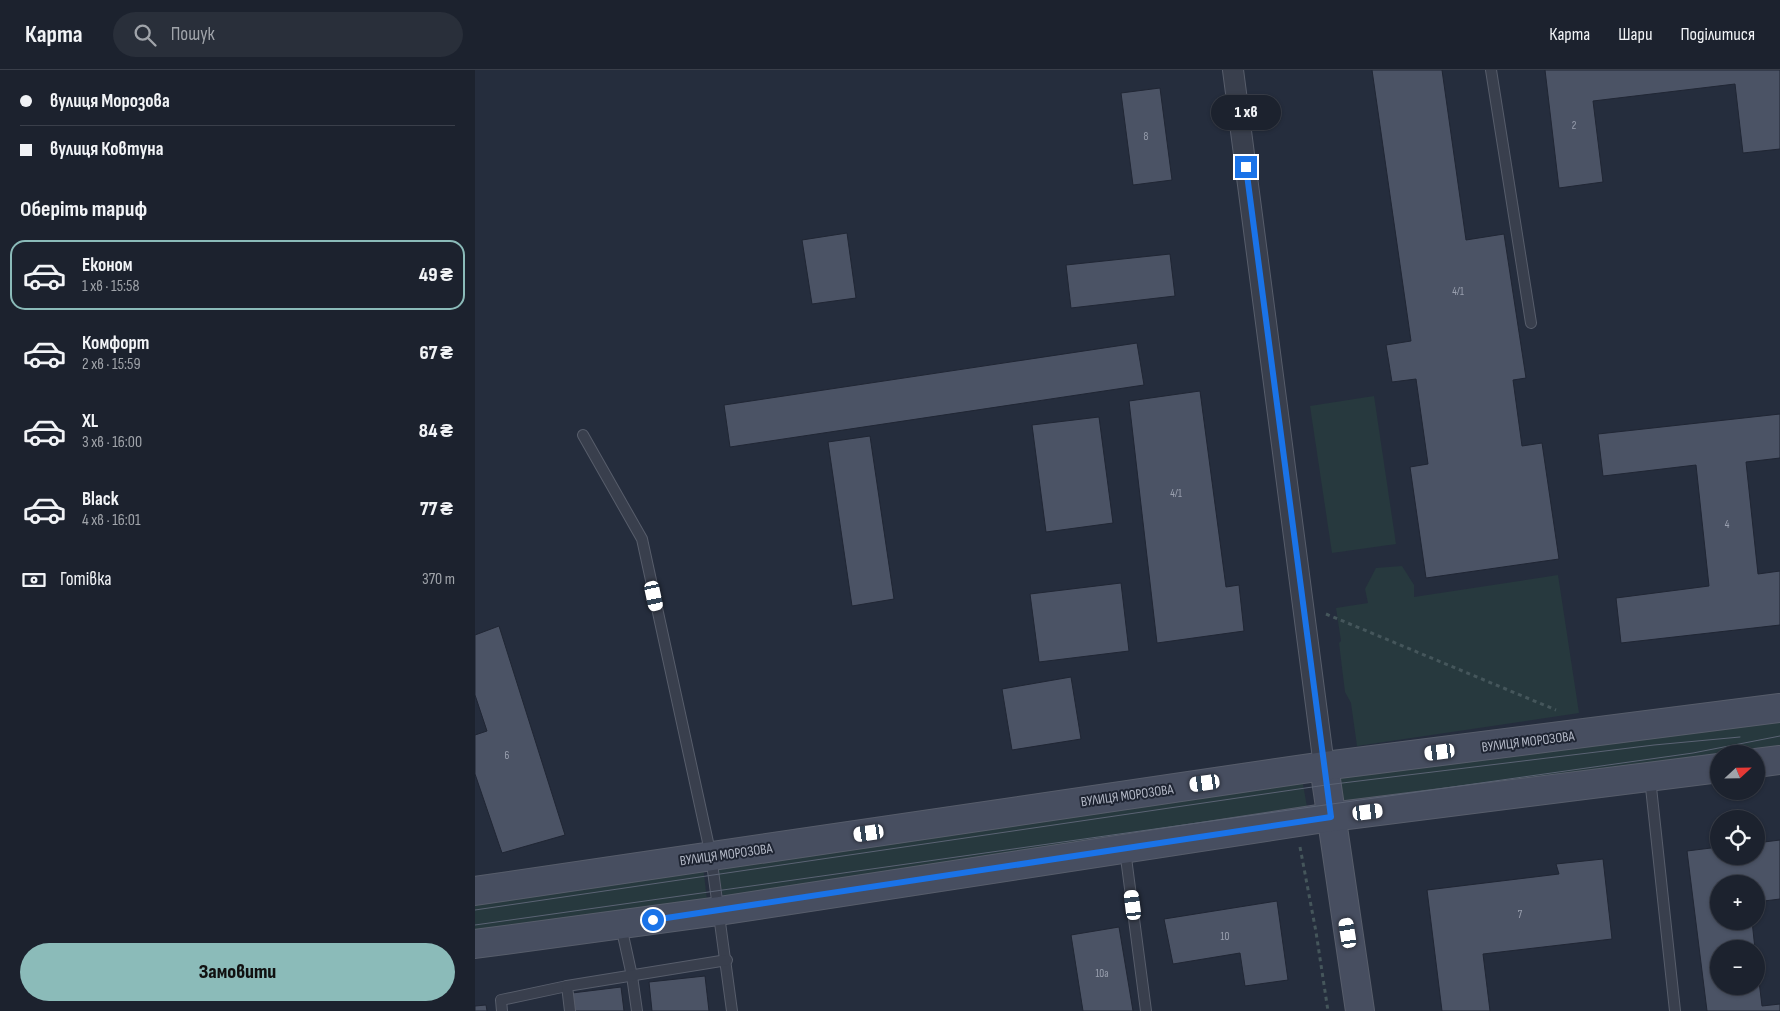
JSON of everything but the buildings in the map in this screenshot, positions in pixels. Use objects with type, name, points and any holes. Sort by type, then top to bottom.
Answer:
[{"type":"main road","name":"ВУЛИЦЯ МОРОЗОВА","points":[[475,891],[1324,766],[1780,708]]},
{"type":"main road","points":[[1765,762],[1780,760]]},
{"type":"main road","points":[[1324,766],[1360,1011]]},
{"type":"main road","points":[[475,944],[719,911],[1331,817],[1710,769]]},
{"type":"street","points":[[1233,70],[1324,766]]},
{"type":"lane","points":[[1491,70],[1531,322]]},
{"type":"lane","points":[[583,435],[641,539],[711,856],[727,960],[732,1011]]},
{"type":"lane","points":[[1649,777],[1675,1011]]},
{"type":"lane","points":[[1125,849],[1146,1011]]},
{"type":"lane","points":[[620,924],[632,976],[637,1011]]},
{"type":"lane","points":[[502,1011],[501,1000],[567,986],[727,960]]},
{"type":"lane","points":[[567,986],[570,1011]]},
{"type":"path","points":[[1321,612],[1558,711]]},
{"type":"path","points":[[1299,843],[1316,932],[1328,1011]]},
{"type":"shaded area","points":[[1374,396],[1396,544],[1332,553],[1310,406]]},
{"type":"shaded area","points":[[1402,566],[1414,585],[1414,597],[1558,575],[1579,713],[1357,746],[1351,703],[1345,692],[1336,608],[1368,603],[1365,589],[1376,568]]},
{"type":"shaded area","points":[[1780,716],[1780,752],[1765,752],[1765,745],[1710,745],[1710,761],[1336,810],[1330,772]]},
{"type":"shaded area","points":[[1302,778],[1308,813],[723,898],[718,869]]},
{"type":"shaded area","points":[[703,866],[707,900],[475,933],[475,900]]},
{"type":"tram line","points":[[475,925],[1693,753],[1780,736]]},
{"type":"tram line","points":[[475,910],[1326,785],[1654,745],[1740,737]]},
{"type":"route","points":[[653,920],[1331,817],[1246,167]]}]
